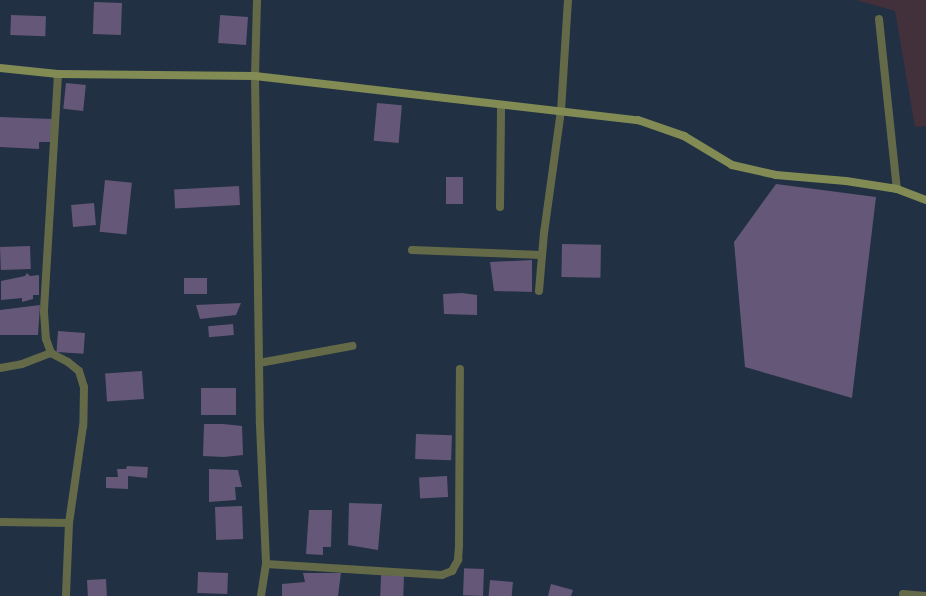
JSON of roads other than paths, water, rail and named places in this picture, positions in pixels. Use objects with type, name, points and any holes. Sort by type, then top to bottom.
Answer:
[{"type":"street","points":[[257,0],[255,76],[259,363],[266,564],[261,596]]},
{"type":"street","points":[[539,292],[542,255],[561,111],[568,0]]},
{"type":"street","points":[[879,19],[897,189]]},
{"type":"street","points":[[0,68],[58,74],[255,76],[638,120],[684,136],[732,165],[776,175],[846,181],[897,189],[926,200]]},
{"type":"street","points":[[58,74],[44,312],[46,339],[51,353],[68,362],[80,371],[84,387],[83,426],[69,523],[66,596]]},
{"type":"street","points":[[500,207],[501,105]]},
{"type":"street","points":[[412,250],[542,255]]},
{"type":"street","points":[[259,363],[352,346]]},
{"type":"street","points":[[0,368],[22,364],[51,353]]},
{"type":"street","points":[[266,564],[442,575],[452,571],[458,560],[459,544],[460,369]]},
{"type":"street","points":[[0,522],[69,523]]},
{"type":"street","points":[[903,594],[926,596]]}]
